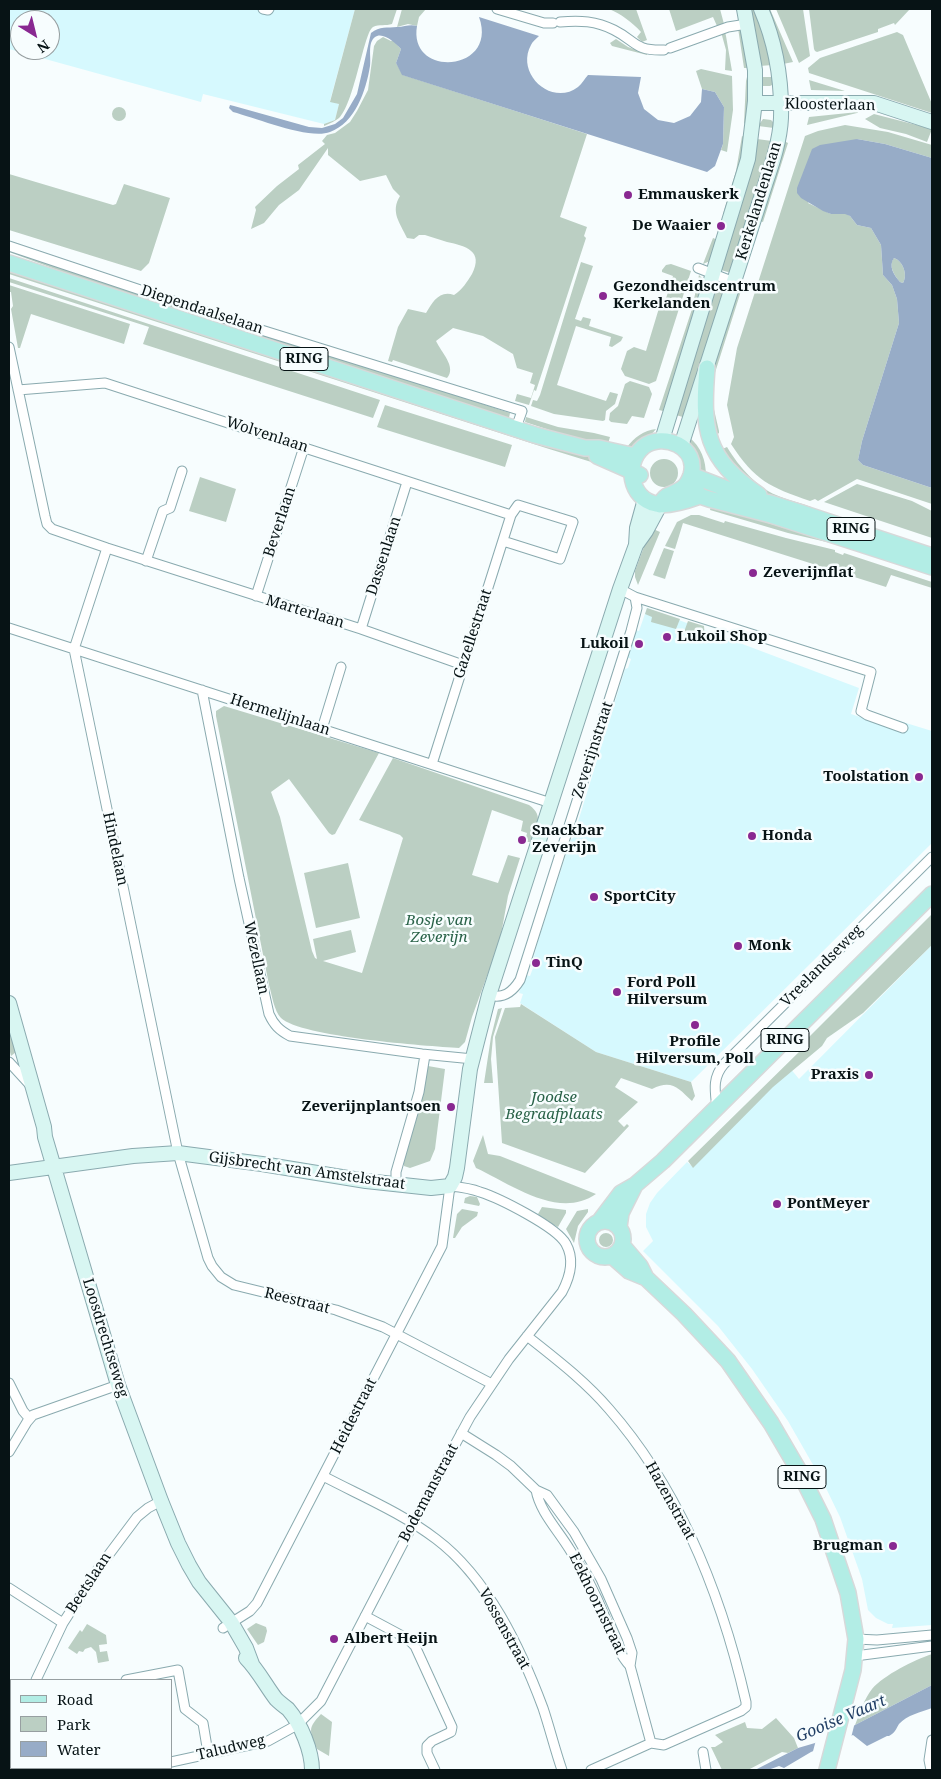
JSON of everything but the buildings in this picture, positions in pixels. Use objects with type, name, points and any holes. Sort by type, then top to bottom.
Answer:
[{"type":"main road","name":"Diependaalselaan","points":[[9,263],[516,428],[585,448],[599,448],[635,456]]},
{"type":"main road","points":[[707,368],[704,404],[712,446],[724,466],[738,481],[770,503]]},
{"type":"main road","points":[[636,473],[662,440]]},
{"type":"main road","points":[[662,440],[681,446],[686,451],[691,462],[691,474],[683,494],[650,503],[636,488],[635,456],[648,444],[662,440]]},
{"type":"main road","name":"Diependaalselaan","points":[[585,448],[596,456],[636,473]]},
{"type":"main road","name":"RING","points":[[636,473],[650,492],[663,501]]},
{"type":"main road","name":"RING","points":[[691,474],[753,500],[770,503],[932,556]]},
{"type":"main road","name":"RING","points":[[683,494],[696,491],[700,496],[770,515],[932,567]]},
{"type":"main road","name":"Vreelandseweg","points":[[599,1222],[621,1193],[635,1185],[663,1161],[932,894]]},
{"type":"main road","name":"Vreelandseweg","points":[[619,1227],[621,1213],[635,1185]]},
{"type":"main road","points":[[599,1222],[610,1222],[619,1227]]},
{"type":"main road","name":"RING","points":[[599,1222],[593,1225],[587,1236],[589,1248],[598,1256],[606,1258],[617,1251],[623,1236],[619,1227]]},
{"type":"main road","name":"RING","points":[[617,1251],[640,1266],[646,1278],[684,1314],[728,1361],[771,1423],[823,1519],[844,1577],[856,1640],[853,1670],[828,1767]]},
{"type":"street","points":[[263,9],[269,9]]},
{"type":"street","points":[[497,9],[544,23],[576,20],[595,23],[615,31],[640,47],[654,50],[667,49],[728,27],[748,24]]},
{"type":"street","name":"Kerkelandenlaan","points":[[662,440],[748,159],[755,103],[755,70],[744,9]]},
{"type":"street","name":"Kerkelandenlaan","points":[[681,446],[774,155],[781,119],[776,56],[762,9]]},
{"type":"street","name":"Kloosterlaan","points":[[755,103],[874,103],[932,122]]},
{"type":"street","name":"Diependaalselaan","points":[[9,246],[242,324],[522,411],[516,428]]},
{"type":"street","points":[[698,268],[734,282]]},
{"type":"street","name":"Marterlaan","points":[[9,347],[47,524],[52,529],[146,561],[361,629],[463,665]]},
{"type":"street","name":"Wolvenlaan","points":[[18,390],[106,383],[511,515]]},
{"type":"street","name":"Beverlaan","points":[[256,596],[304,448]]},
{"type":"street","points":[[146,561],[163,511],[170,508],[182,471]]},
{"type":"street","name":"Dassenlaan","points":[[361,629],[407,482]]},
{"type":"street","name":"Zeverijnstraat","points":[[636,546],[637,528],[645,499]]},
{"type":"street","name":"Zeverijnstraat","points":[[450,1186],[457,1168],[468,1082],[489,995],[620,589],[636,546],[663,501]]},
{"type":"street","name":"Gazellestraat","points":[[432,764],[511,515],[518,504],[573,522],[560,559],[503,541]]},
{"type":"street","name":"Hindelaan","points":[[107,548],[74,649],[178,1153]]},
{"type":"street","points":[[620,589],[635,597],[871,672],[861,711],[903,728]]},
{"type":"street","name":"Zeverijnstraat","points":[[489,995],[505,996],[514,989],[520,980],[631,631],[637,608],[635,597]]},
{"type":"street","name":"Hermelijnlaan","points":[[9,628],[550,803]]},
{"type":"street","points":[[322,729],[341,667]]},
{"type":"street","name":"Wezellaan","points":[[202,690],[239,878],[269,1014],[273,1023],[279,1030],[290,1036],[425,1055],[473,1059]]},
{"type":"street","name":"Vreelandseweg","points":[[717,1108],[714,1083],[718,1071],[932,856]]},
{"type":"street","name":"Loosdrechtseweg","points":[[9,1003],[54,1168],[118,1385],[161,1501],[178,1543],[199,1582],[204,1597],[227,1625],[240,1652],[252,1664],[278,1701],[280,1711],[293,1727],[311,1770]]},
{"type":"street","points":[[396,1184],[396,1172],[419,1092],[425,1055]]},
{"type":"street","name":"Loosdrechtseweg","points":[[9,1062],[32,1088]]},
{"type":"street","name":"Gijsbrecht van Amstelstraat","points":[[9,1173],[124,1157],[178,1153],[366,1181],[431,1188],[464,1187],[482,1192],[545,1224],[558,1234],[566,1244],[571,1266]]},
{"type":"street","name":"Reestraat","points":[[178,1153],[208,1258],[221,1277],[234,1285],[247,1289],[350,1314],[396,1334],[492,1384]]},
{"type":"street","name":"Heidestraat","points":[[227,1625],[250,1611],[257,1603],[442,1246],[450,1186]]},
{"type":"street","name":"Bodemanstraat","points":[[293,1727],[321,1701],[461,1432],[492,1384],[562,1292],[568,1280],[571,1266]]},
{"type":"street","name":"Hazenstraat","points":[[527,1336],[566,1368],[608,1408],[634,1441],[667,1493],[695,1546],[717,1601],[735,1658],[746,1707],[742,1711],[664,1745],[651,1743]]},
{"type":"street","points":[[9,1383],[23,1411],[30,1418]]},
{"type":"street","points":[[9,1452],[30,1418],[38,1412],[118,1385]]},
{"type":"street","name":"Eekhoornstraat","points":[[461,1432],[511,1466],[536,1490],[538,1502],[563,1538],[604,1613],[620,1656],[630,1666],[651,1743]]},
{"type":"street","name":"Vossenstraat","points":[[323,1476],[413,1523],[438,1541],[467,1568],[495,1607],[514,1643],[536,1692],[553,1738],[562,1770]]},
{"type":"street","name":"Beetslaan","points":[[36,1679],[63,1623],[98,1569],[137,1517],[161,1501]]},
{"type":"street","points":[[9,1588],[63,1623]]},
{"type":"street","points":[[365,1616],[408,1639],[418,1650],[452,1727],[450,1732],[432,1741],[427,1746],[427,1753],[435,1770]]},
{"type":"street","points":[[856,1640],[899,1633],[932,1635]]},
{"type":"street","points":[[854,1656],[932,1646]]},
{"type":"street","points":[[131,1679],[178,1670],[184,1709],[203,1723],[208,1753]]},
{"type":"street","name":"Taludweg","points":[[172,1762],[268,1741],[293,1727]]},
{"type":"street","points":[[931,1770],[929,1760],[932,1741]]},
{"type":"street","points":[[591,1770],[651,1743]]},
{"type":"street","points":[[703,1752],[706,1770]]},
{"type":"shaded area","points":[[9,9],[355,9],[330,101],[339,104],[335,120],[324,124],[203,94],[201,102],[49,60],[60,60],[60,10],[10,10],[10,49]]},
{"type":"shaded area","points":[[647,608],[859,688],[851,714],[890,727],[893,719],[932,731],[932,843],[691,1082],[596,1052],[520,1003],[523,994],[519,993],[525,975],[530,976],[533,968],[531,967],[538,941],[571,839],[573,838],[625,669],[628,668],[631,659],[627,657],[635,630],[639,631]]},
{"type":"shaded area","points":[[932,945],[932,1625],[892,1628],[893,1624],[888,1624],[876,1618],[868,1610],[862,1579],[840,1517],[824,1484],[788,1421],[752,1369],[718,1326],[643,1251],[653,1241],[646,1227],[646,1214],[650,1203],[657,1193],[687,1162],[693,1167],[790,1068],[799,1079]]},
{"type":"green space","points":[[355,9],[397,9],[392,24],[375,26],[370,32],[350,96],[340,117],[335,120],[339,104],[330,102]]},
{"type":"green space","points":[[402,9],[426,9],[419,17],[417,26],[408,24],[397,27]]},
{"type":"green space","points":[[609,9],[636,9],[647,40],[642,42],[637,37],[641,32],[638,28]]},
{"type":"green space","points":[[669,9],[720,9],[724,24],[717,26],[713,17],[676,31]]},
{"type":"green space","points":[[751,9],[754,9],[763,31],[772,65],[760,66]]},
{"type":"green space","points":[[765,9],[770,9],[793,62],[783,64]]},
{"type":"green space","points":[[776,9],[803,9],[810,56],[799,63]]},
{"type":"green space","points":[[809,9],[910,9],[895,25],[894,23],[878,29],[878,32],[817,52],[814,49]]},
{"type":"green space","points":[[738,28],[742,31],[749,68],[744,68]]},
{"type":"green space","points":[[721,32],[725,32],[732,71],[725,70],[726,50]]},
{"type":"green space","points":[[897,32],[903,35],[932,104],[932,113],[809,73],[808,68],[820,58]]},
{"type":"green space","points":[[383,37],[391,41],[393,40],[401,49],[396,63],[403,75],[587,134],[560,217],[587,227],[584,236],[586,238],[536,391],[534,390],[529,405],[515,401],[517,394],[531,398],[535,385],[530,383],[533,373],[517,368],[513,354],[483,336],[453,328],[436,341],[449,364],[450,374],[447,378],[393,360],[392,362],[388,361],[398,327],[408,309],[426,313],[440,296],[457,293],[472,274],[476,260],[471,251],[461,245],[425,235],[419,235],[414,239],[407,238],[396,212],[400,196],[393,189],[386,175],[360,181],[328,155],[328,148],[299,190],[279,205],[264,223],[251,229],[256,210],[255,207],[277,186],[299,169],[298,165],[325,144],[322,141],[327,135],[335,133],[350,122],[368,90],[374,46]]},
{"type":"green space","points":[[616,39],[628,47],[647,55],[612,46],[610,43]]},
{"type":"green space","points":[[701,69],[732,76],[733,110],[727,152],[721,150],[723,144],[724,107],[715,92],[702,89],[696,71]]},
{"type":"green space","points":[[747,77],[750,95],[746,125],[744,123]]},
{"type":"green space","points":[[760,77],[774,77],[774,84],[762,86]]},
{"type":"green space","points":[[809,80],[845,91],[811,90]]},
{"type":"green space","points":[[116,107],[122,107],[126,114],[122,121],[116,121],[112,117],[112,111]]},
{"type":"green space","points":[[857,113],[807,125],[809,117]]},
{"type":"green space","points":[[874,114],[932,129],[927,142],[906,134],[880,128],[865,119]]},
{"type":"green space","points":[[763,119],[771,120],[775,124],[774,128],[758,126]]},
{"type":"green space","points":[[845,125],[888,132],[932,145],[932,158],[885,144],[857,139],[808,203],[831,214],[845,213],[857,225],[871,228],[881,245],[883,275],[892,285],[897,299],[899,323],[862,441],[858,460],[863,465],[932,488],[932,504],[857,479],[818,501],[815,499],[810,501],[774,487],[764,481],[748,467],[731,444],[734,437],[727,405],[737,348],[805,136]]},
{"type":"green space","points":[[742,136],[746,138],[742,162],[726,215],[723,214],[736,171]]},
{"type":"green space","points":[[757,139],[772,141],[731,273],[721,270]]},
{"type":"green space","points":[[784,141],[788,143],[763,222],[759,221]]},
{"type":"green space","points":[[9,174],[113,205],[116,204],[124,184],[170,198],[149,263],[141,271],[9,230]]},
{"type":"green space","points":[[713,238],[718,240],[710,261],[703,264]]},
{"type":"green space","points":[[9,248],[510,413],[509,418],[98,285],[9,252]]},
{"type":"green space","points":[[894,258],[900,262],[904,269],[903,283],[900,282],[892,270]]},
{"type":"green space","points":[[581,262],[593,266],[575,319],[581,321],[583,317],[591,319],[589,326],[623,337],[621,341],[612,347],[609,346],[611,337],[576,326],[557,385],[606,401],[610,392],[618,394],[615,404],[606,411],[605,420],[603,421],[554,414],[531,406],[533,400],[537,401],[540,395]]},
{"type":"green space","points":[[671,264],[691,271],[656,381],[649,384],[625,376],[621,369],[627,351],[634,347],[646,351],[659,308],[663,308],[673,276],[662,272],[662,270],[666,265]]},
{"type":"green space","points":[[9,268],[603,462],[601,465],[546,448],[9,274]]},
{"type":"green space","points":[[699,275],[703,279],[704,284],[663,411],[659,410],[692,309]]},
{"type":"green space","points":[[9,278],[380,400],[373,418],[143,344],[149,327],[9,282]]},
{"type":"green space","points":[[715,283],[727,287],[686,418],[676,415]]},
{"type":"green space","points":[[9,285],[130,324],[124,344],[31,314],[20,348],[18,348]]},
{"type":"green space","points":[[738,290],[741,291],[713,379],[712,401],[719,431],[715,436],[710,378]]},
{"type":"green space","points":[[630,381],[649,387],[652,394],[644,418],[632,416],[627,424],[611,422],[609,420],[610,413],[618,406],[625,384]]},
{"type":"green space","points":[[385,405],[512,445],[505,467],[377,427]]},
{"type":"green space","points":[[526,417],[558,427],[610,437],[607,447],[525,422]]},
{"type":"green space","points":[[656,429],[635,446],[627,447],[640,435]]},
{"type":"green space","points":[[689,437],[702,454],[706,476],[695,462]]},
{"type":"green space","points":[[727,447],[743,470],[765,489],[781,497],[811,507],[810,509],[771,497],[753,486],[720,450]]},
{"type":"green space","points":[[664,459],[674,463],[678,473],[674,483],[664,487],[654,483],[650,473],[654,463]]},
{"type":"green space","points":[[200,477],[236,489],[226,522],[189,511]]},
{"type":"green space","points":[[857,484],[912,501],[932,511],[932,538],[824,502]]},
{"type":"green space","points":[[711,506],[788,529],[818,532],[932,570],[932,575],[835,544],[788,533],[710,510]]},
{"type":"green space","points":[[691,515],[699,515],[724,523],[725,521],[835,550],[835,552],[843,555],[844,553],[932,582],[932,588],[891,575],[886,587],[683,523],[675,549],[665,546],[677,522]]},
{"type":"green space","points":[[651,528],[660,532],[638,585],[635,571]]},
{"type":"green space","points":[[664,548],[674,551],[665,579],[653,575]]},
{"type":"green space","points":[[647,608],[680,619],[676,629],[651,622],[652,617],[645,614]]},
{"type":"green space","points":[[688,621],[704,626],[705,639],[684,632]]},
{"type":"green space","name":"Bosje van Zeverijn","points":[[224,706],[379,753],[335,834],[329,833],[289,779],[271,792],[280,817],[312,951],[317,959],[313,939],[351,930],[356,952],[323,961],[362,973],[403,838],[400,835],[359,820],[393,758],[529,805],[537,813],[537,827],[530,842],[525,842],[527,833],[521,831],[523,821],[492,810],[472,875],[498,883],[508,855],[520,858],[508,896],[500,940],[465,1042],[459,1048],[394,1043],[338,1035],[293,1025],[281,1018],[275,1007],[269,985],[216,716],[216,711]]},
{"type":"green space","points":[[348,863],[360,918],[316,928],[304,873]]},
{"type":"green space","points":[[932,914],[932,945],[863,1013],[827,1038],[822,1046],[773,1087],[693,1168],[688,1161],[801,1050],[799,1047]]},
{"type":"green space","name":"Joodse Begraafplaats","points":[[521,1004],[596,1052],[691,1082],[695,1096],[692,1101],[674,1086],[665,1085],[652,1089],[621,1078],[615,1087],[638,1102],[618,1121],[624,1127],[627,1124],[629,1126],[585,1173],[502,1143],[495,1037],[505,1008],[520,1007]]},
{"type":"green space","points":[[502,1008],[493,1037],[491,1059],[493,1083],[484,1083],[491,1037],[498,1009]]},
{"type":"green space","points":[[9,1026],[16,1052],[11,1056],[9,1048]]},
{"type":"green space","points":[[428,1066],[445,1069],[435,1149],[430,1161],[410,1168],[404,1166],[404,1161]]},
{"type":"green space","points":[[483,1135],[488,1154],[500,1156],[596,1194],[581,1201],[566,1203],[551,1201],[519,1190],[476,1168],[473,1161]]},
{"type":"green space","points":[[470,1196],[477,1197],[479,1206],[464,1203],[465,1198]]},
{"type":"green space","points":[[542,1207],[566,1210],[558,1227],[544,1220],[538,1214]]},
{"type":"green space","points":[[462,1209],[478,1212],[477,1216],[462,1227],[455,1238],[453,1238],[457,1214]]},
{"type":"green space","points":[[588,1209],[588,1212],[578,1226],[574,1243],[566,1229],[577,1211]]},
{"type":"green space","points":[[606,1233],[611,1235],[613,1240],[611,1245],[606,1247],[601,1245],[599,1240],[601,1235]]},
{"type":"green space","points":[[256,1623],[266,1627],[267,1631],[264,1642],[258,1645],[247,1629]]},
{"type":"green space","points":[[87,1624],[106,1635],[107,1644],[99,1645],[100,1652],[107,1651],[109,1661],[98,1663],[96,1652],[91,1647],[83,1652],[79,1651],[77,1654],[68,1648],[80,1630],[82,1632]]},
{"type":"green space","points":[[932,1654],[932,1685],[855,1725],[862,1706],[877,1684],[900,1669]]},
{"type":"green space","points":[[321,1714],[332,1722],[329,1756],[317,1749],[311,1734],[313,1723]]},
{"type":"green space","points":[[776,1718],[794,1738],[798,1748],[788,1753],[782,1752],[748,1770],[722,1770],[711,1747],[715,1747],[723,1742],[715,1735],[745,1722],[747,1728],[762,1729]]},
{"type":"water","points":[[479,17],[539,36],[531,45],[527,56],[528,67],[532,76],[547,90],[557,93],[568,92],[578,87],[588,75],[641,77],[638,93],[644,109],[658,120],[674,123],[690,116],[701,102],[702,89],[715,92],[724,107],[723,144],[715,166],[707,172],[402,75],[396,63],[401,49],[395,43],[382,36],[377,36],[371,43],[366,86],[358,105],[353,114],[339,128],[321,134],[296,131],[233,112],[229,108],[230,105],[309,127],[322,128],[335,124],[343,118],[357,94],[371,33],[377,29],[417,26],[418,43],[426,55],[438,61],[452,62],[466,58],[476,49],[482,35]]},
{"type":"water","points":[[857,139],[885,144],[932,158],[932,488],[863,465],[858,460],[862,441],[899,323],[897,299],[892,285],[883,275],[881,245],[871,228],[857,225],[850,216],[845,214],[831,214],[823,211],[801,198],[797,193],[797,188],[812,149],[820,145]],"holes":[[[894,258],[905,272],[903,283],[900,282],[892,270],[892,261]]]},
{"type":"water","name":"Gooise Vaart","points":[[932,1685],[932,1708],[906,1718],[889,1736],[867,1746],[853,1735],[811,1752],[784,1768],[779,1766],[768,1770],[755,1770],[798,1748],[815,1743],[855,1725]]},
{"type":"pier","points":[[855,1722],[851,1738],[812,1755],[816,1740]]},
{"type":"place","name":"Emmauskerk","points":[[628,195]]},
{"type":"place","name":"De Waaier","points":[[721,226]]},
{"type":"place","name":"Gezondheidscentrum Kerkelanden","points":[[603,296]]},
{"type":"place","name":"Zeverijnflat","points":[[753,573]]},
{"type":"place","name":"Lukoil Shop","points":[[667,637]]},
{"type":"place","name":"Lukoil","points":[[639,644]]},
{"type":"place","name":"Toolstation","points":[[919,777]]},
{"type":"place","name":"Honda","points":[[752,836]]},
{"type":"place","name":"Snackbar Zeverijn","points":[[522,840]]},
{"type":"place","name":"SportCity","points":[[594,897]]},
{"type":"place","name":"Monk","points":[[738,946]]},
{"type":"place","name":"TinQ","points":[[536,963]]},
{"type":"place","name":"Ford Poll Hilversum","points":[[617,992]]},
{"type":"place","name":"Profile Hilversum, Poll","points":[[695,1025]]},
{"type":"place","name":"Praxis","points":[[869,1075]]},
{"type":"place","name":"Zeverijnplantsoen","points":[[451,1107]]},
{"type":"place","name":"PontMeyer","points":[[777,1204]]},
{"type":"place","name":"Brugman","points":[[893,1546]]},
{"type":"place","name":"Albert Heijn","points":[[334,1639]]}]
